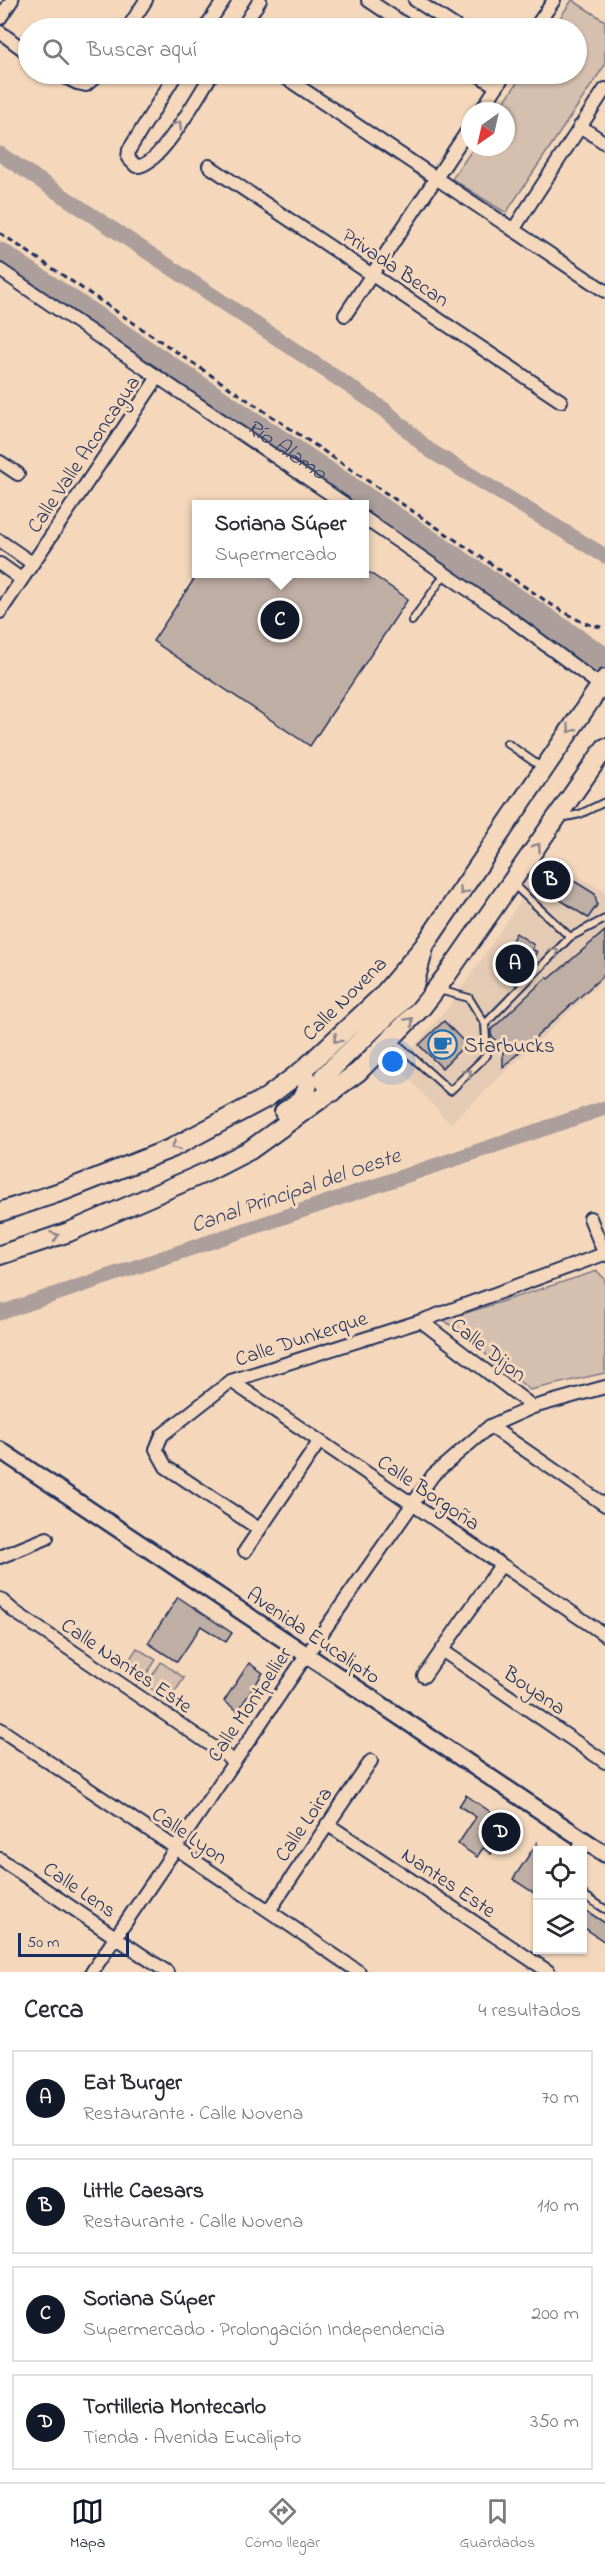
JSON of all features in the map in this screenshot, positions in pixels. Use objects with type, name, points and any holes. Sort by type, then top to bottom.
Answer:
[{"type":"main road","name":"Calle Novena","points":[[0,1212],[66,1190],[172,1148],[266,1098],[303,1070],[382,996],[424,946],[544,769],[604,686]]},
{"type":"main road","points":[[0,1255],[69,1232],[209,1171],[250,1150],[333,1092],[392,1039],[436,989],[603,751],[605,732]]},
{"type":"main road","points":[[333,1092],[324,1081],[324,1076],[397,1006],[414,986],[424,946]]},
{"type":"main road","points":[[162,1190],[176,1174],[240,1142],[300,1101],[308,1090],[310,1081],[303,1070]]},
{"type":"street","points":[[0,18],[12,0]]},
{"type":"street","points":[[134,18],[146,0]]},
{"type":"street","points":[[212,18],[224,0]]},
{"type":"street","points":[[248,18],[260,0]]},
{"type":"street","points":[[368,0],[395,18]]},
{"type":"street","points":[[416,0],[443,18]]},
{"type":"street","points":[[542,18],[554,0]]},
{"type":"street","points":[[0,32],[18,46]]},
{"type":"street","points":[[170,84],[129,150],[128,158],[136,166],[149,163],[162,149],[205,84]]},
{"type":"street","points":[[295,84],[605,291]]},
{"type":"street","points":[[492,84],[496,87]]},
{"type":"street","points":[[487,102],[498,84]]},
{"type":"street","points":[[513,230],[605,89]]},
{"type":"street","points":[[580,126],[605,143]]},
{"type":"street","points":[[345,315],[461,140]]},
{"type":"street","name":"Privada Becan","points":[[209,166],[561,401]]},
{"type":"street","points":[[0,270],[339,500]]},
{"type":"street","name":"Calle Valle Aconcagua","points":[[0,612],[159,377]]},
{"type":"street","points":[[0,462],[18,474]]},
{"type":"street","points":[[369,521],[604,686]]},
{"type":"street","points":[[0,541],[32,563]]},
{"type":"street","points":[[0,564],[21,579]]},
{"type":"street","points":[[590,1218],[605,1255]]},
{"type":"street","name":"Calle Dunkerque","points":[[259,1529],[166,1467],[156,1449],[162,1435],[231,1381],[421,1321],[605,1255]]},
{"type":"street","name":"Calle Dijon","points":[[421,1321],[533,1407]]},
{"type":"street","name":"Calle Borgoña","points":[[231,1381],[605,1635]]},
{"type":"street","name":"Calle Montpellier","points":[[92,1972],[410,1503],[440,1467],[490,1426],[533,1407],[605,1387]]},
{"type":"street","points":[[490,1426],[605,1505]]},
{"type":"street","points":[[244,1551],[319,1442]]},
{"type":"street","name":"Avenida Eucalipto","points":[[2,1453],[306,1656],[577,1844],[605,1854]]},
{"type":"street","points":[[0,1557],[47,1538]]},
{"type":"street","points":[[424,1676],[501,1565]]},
{"type":"street","name":"Calle Nantes Este","points":[[0,1599],[15,1612],[234,1761]]},
{"type":"street","name":"Boyana","points":[[443,1651],[605,1762]]},
{"type":"street","name":"Calle Lyon","points":[[0,1729],[359,1972]]},
{"type":"street","name":"Calle Loira","points":[[269,1911],[371,1761]]},
{"type":"street","name":"Nantes Este","points":[[327,1824],[549,1972]]},
{"type":"street","name":"Calle Lens","points":[[0,1859],[168,1972]]},
{"type":"lane","points":[[412,621],[445,573]]},
{"type":"lane","points":[[507,743],[544,769]]},
{"type":"lane","points":[[557,818],[580,814],[605,802]]},
{"type":"lane","points":[[512,883],[570,937]]},
{"type":"lane","points":[[485,1024],[570,937],[605,919]]},
{"type":"lane","points":[[392,1039],[450,1091],[486,1055],[485,1024],[469,998],[436,989]]},
{"type":"lane","points":[[587,1897],[605,1909]]},
{"type":"path","points":[[0,233],[555,607],[584,623],[605,628]]},
{"type":"shaded area","points":[[572,0],[605,21],[605,65],[506,213],[452,179],[468,156],[515,156],[515,102],[504,102],[516,84],[587,84],[587,18],[560,18]]},
{"type":"shaded area","points":[[549,859],[605,892],[605,978],[450,1124],[398,1066],[453,1001]]},
{"type":"shaded area","points":[[597,1271],[605,1279],[605,1373],[530,1390],[444,1320]]},
{"type":"shaded area","points":[[137,1648],[156,1660],[141,1682],[123,1669]]},
{"type":"shaded area","points":[[161,1662],[184,1678],[169,1701],[146,1685]]},
{"type":"building","points":[[370,573],[408,599],[310,746],[153,641],[195,578],[369,578]]},
{"type":"building","points":[[548,865],[595,894],[597,905],[588,918],[536,884]]},
{"type":"building","points":[[605,931],[605,974],[503,1067],[503,1050],[491,1035],[491,1030],[547,977],[549,979]]},
{"type":"building","points":[[516,933],[534,945],[532,949],[537,952],[516,985],[495,972]]},
{"type":"building","name":"Starbucks","points":[[444,1021],[466,1044],[442,1068],[419,1045]]},
{"type":"building","points":[[178,1597],[232,1633],[226,1642],[201,1626],[177,1662],[148,1643]]},
{"type":"building","points":[[249,1663],[263,1673],[238,1711],[224,1701]]},
{"type":"building","points":[[466,1795],[511,1826],[491,1854],[483,1848],[477,1857],[458,1844],[476,1817],[459,1806]]},
{"type":"building","points":[[533,1849],[533,1892],[513,1879]]},
{"type":"building","points":[[587,1911],[605,1923],[605,1942],[587,1929]]},
{"type":"waterway","points":[[0,154],[385,410],[429,450],[605,556]]},
{"type":"waterway","name":"Río Alamo","points":[[0,256],[364,500]]},
{"type":"waterway","name":"Río Alamo","points":[[369,503],[605,661]]},
{"type":"waterway","name":"Canal Principal del Oeste","points":[[0,1313],[605,1108]]},
{"type":"place","name":"Soriana Súper","points":[[280,620]]},
{"type":"place","name":"Little Caesars","points":[[551,880]]},
{"type":"place","name":"Eat Burger","points":[[515,964]]},
{"type":"place","name":"Starbucks","points":[[443,1045]]},
{"type":"place","name":"Tortilleria Montecarlo","points":[[501,1832]]}]
